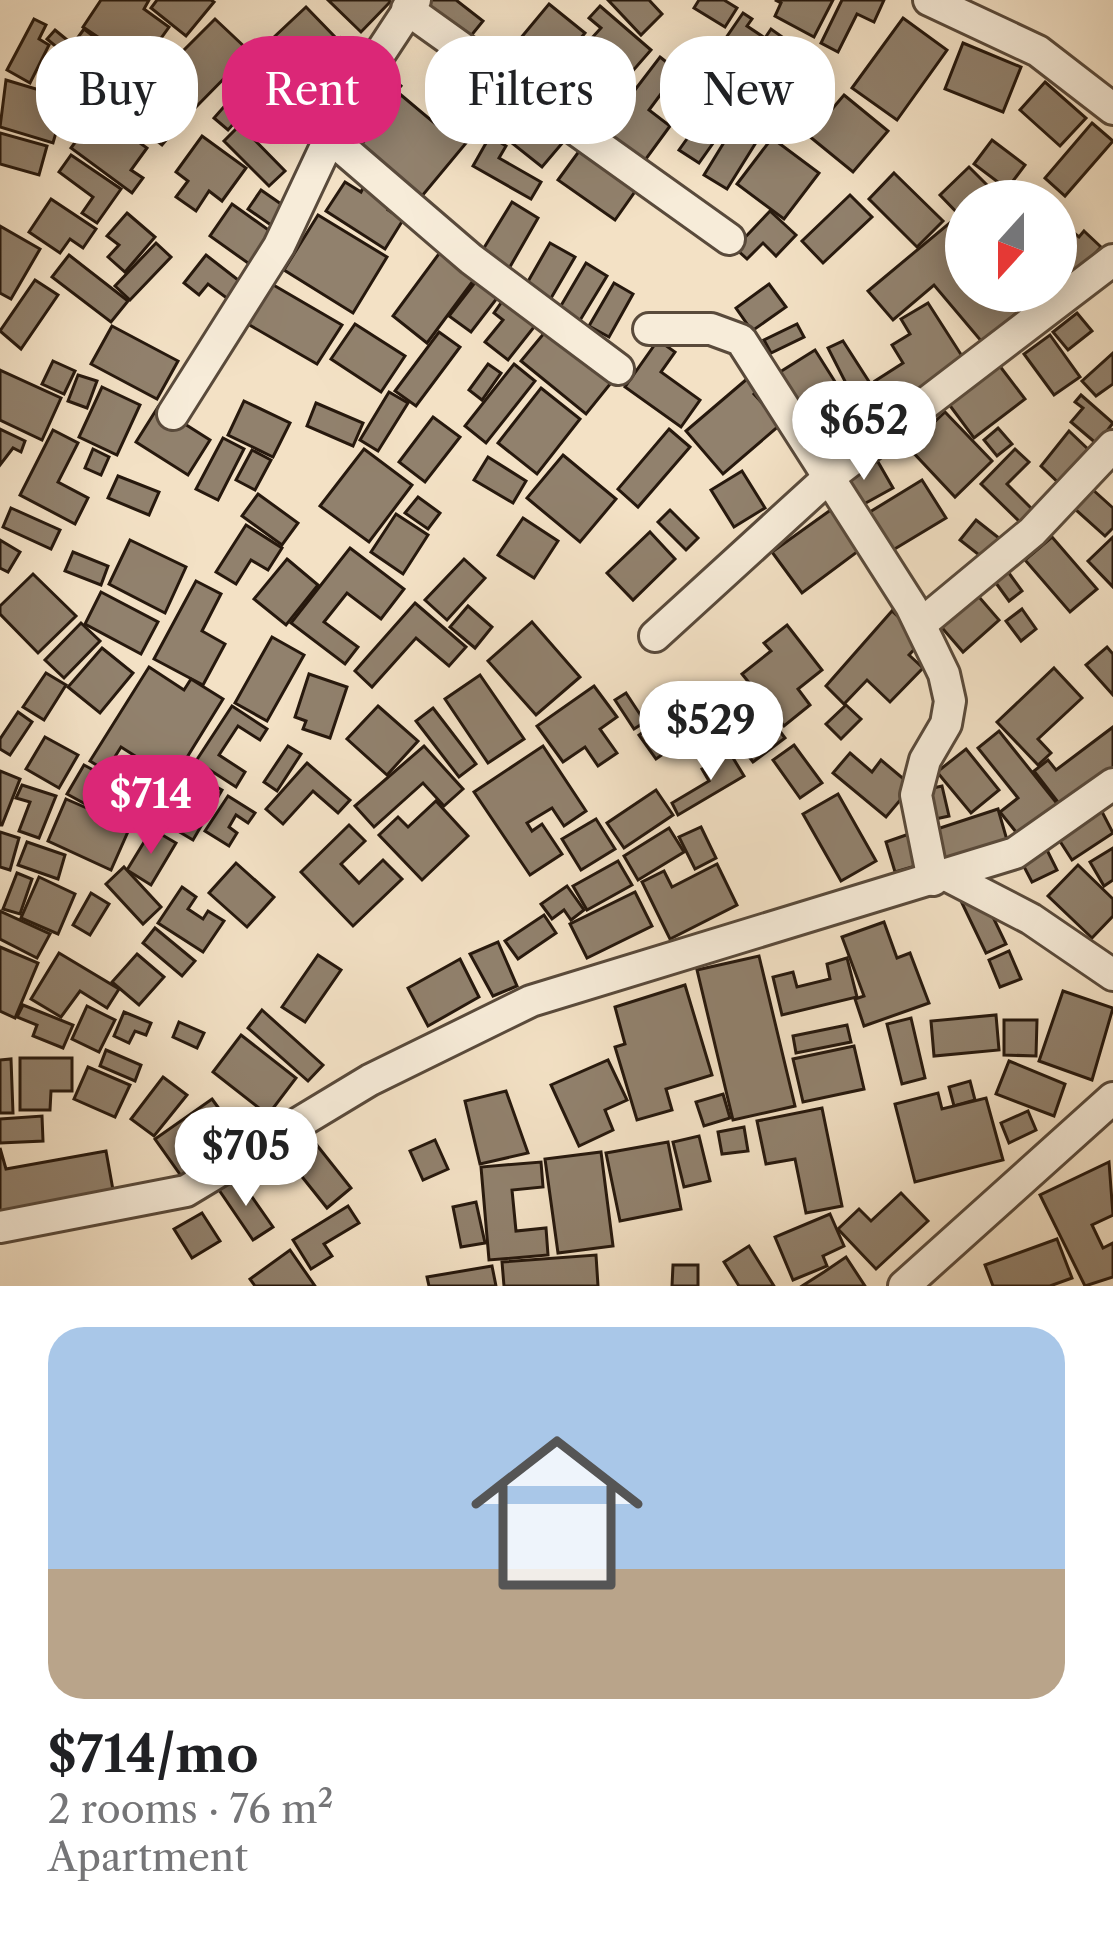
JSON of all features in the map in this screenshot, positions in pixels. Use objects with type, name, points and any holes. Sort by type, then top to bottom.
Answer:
[{"type":"street","points":[[929,0],[987,11],[1113,109]]},
{"type":"street","points":[[391,36],[411,5],[729,238]]},
{"type":"street","points":[[173,414],[279,246],[324,144]]},
{"type":"street","points":[[337,144],[471,259],[618,370]]},
{"type":"street","points":[[655,636],[828,478],[1113,260]]},
{"type":"street","points":[[649,329],[711,329],[741,340],[921,624],[950,701],[946,724],[916,781],[941,878]]},
{"type":"street","points":[[921,624],[1032,532],[1113,446]]},
{"type":"street","points":[[0,1228],[186,1191],[370,1080],[531,1001],[1016,853],[1113,784]]},
{"type":"street","points":[[941,878],[1030,919],[1113,975]]},
{"type":"street","points":[[904,1286],[1113,1098]]},
{"type":"building","points":[[101,0],[149,0],[144,9],[169,27],[163,36],[96,36],[83,27]]},
{"type":"building","points":[[157,0],[214,2],[186,36],[151,8]]},
{"type":"building","points":[[328,0],[389,0],[390,2],[361,32]]},
{"type":"building","points":[[430,0],[456,0],[483,21],[471,36],[459,36],[424,8]]},
{"type":"building","points":[[608,0],[649,0],[662,14],[641,35]]},
{"type":"building","points":[[699,0],[724,0],[737,8],[725,27],[694,8]]},
{"type":"building","points":[[775,0],[833,0],[815,36],[775,16],[781,3]]},
{"type":"building","points":[[842,0],[884,0],[874,22],[857,14],[838,52],[835,36],[824,36]]},
{"type":"building","points":[[549,4],[585,33],[583,36],[522,36]]},
{"type":"building","points":[[600,6],[635,36],[594,36],[601,28],[589,18]]},
{"type":"building","points":[[306,7],[334,36],[275,36]]},
{"type":"building","points":[[743,13],[752,19],[747,26],[762,36],[727,36]]},
{"type":"building","points":[[903,18],[947,50],[897,120],[852,88]]},
{"type":"building","points":[[34,19],[46,25],[36,36],[36,71],[30,83],[7,70]]},
{"type":"building","points":[[215,19],[233,36],[222,36],[222,81],[198,105],[198,36]]},
{"type":"building","points":[[636,37],[651,50],[636,67]]},
{"type":"building","points":[[963,43],[1021,67],[1003,112],[945,89]]},
{"type":"building","points":[[660,57],[660,95],[649,110],[660,118],[660,140],[643,163],[617,144],[636,144],[636,88]]},
{"type":"building","points":[[6,80],[36,89],[36,138],[0,127]]},
{"type":"building","points":[[1045,82],[1086,118],[1060,146],[1020,110]]},
{"type":"building","points":[[401,95],[425,115],[425,144],[465,144],[422,196],[361,145],[401,144]]},
{"type":"building","points":[[844,95],[888,131],[853,172],[819,144],[835,144],[835,106]]},
{"type":"building","points":[[1092,123],[1113,141],[1077,182],[1045,178]]},
{"type":"building","points":[[0,133],[47,146],[39,175],[0,164]]},
{"type":"building","points":[[202,136],[246,168],[222,201],[209,191],[196,211],[176,197],[188,181],[176,172]]},
{"type":"building","points":[[992,140],[1025,165],[1014,180],[995,180],[974,164]]},
{"type":"building","points":[[74,144],[141,144],[147,148],[131,170],[143,178],[132,193],[71,148]]},
{"type":"building","points":[[227,144],[259,144],[285,171],[269,186]]},
{"type":"building","points":[[485,144],[503,144],[506,146],[499,158],[541,182],[531,199],[473,166]]},
{"type":"building","points":[[513,144],[562,144],[542,167]]},
{"type":"building","points":[[586,144],[641,183],[615,220],[558,180]]},
{"type":"building","points":[[683,144],[712,144],[699,163],[679,150]]},
{"type":"building","points":[[723,144],[755,144],[727,189],[704,175]]},
{"type":"building","points":[[767,144],[780,144],[819,173],[784,219],[737,184]]},
{"type":"building","points":[[71,155],[121,189],[97,223],[82,213],[93,197],[59,172]]},
{"type":"building","points":[[969,167],[982,180],[956,180]]},
{"type":"building","points":[[894,173],[943,221],[917,247],[869,199]]},
{"type":"building","points":[[345,182],[361,192],[365,184],[394,202],[388,210],[403,220],[385,249],[326,211]]},
{"type":"building","points":[[261,190],[291,211],[278,230],[248,209]]},
{"type":"building","points":[[850,195],[872,217],[823,263],[802,241]]},
{"type":"building","points":[[51,199],[96,229],[83,248],[70,239],[60,253],[29,232]]},
{"type":"building","points":[[512,202],[538,218],[507,272],[479,256]]},
{"type":"building","points":[[232,204],[277,236],[255,268],[210,236]]},
{"type":"building","points":[[770,211],[796,235],[776,256],[763,243],[747,259],[735,248]]},
{"type":"building","points":[[127,213],[155,237],[125,272],[108,257],[119,245],[107,236]]},
{"type":"building","points":[[318,215],[387,257],[353,313],[284,270]]},
{"type":"building","points":[[0,226],[40,249],[11,299],[0,293]]},
{"type":"building","points":[[945,227],[945,298],[934,285],[893,320],[868,291]]},
{"type":"building","points":[[1084,231],[1101,247],[1077,273],[1077,235]]},
{"type":"building","points":[[156,243],[171,257],[130,300],[115,286]]},
{"type":"building","points":[[550,243],[575,257],[547,305],[522,292]]},
{"type":"building","points":[[444,247],[479,273],[427,343],[393,316]]},
{"type":"building","points":[[69,255],[128,301],[111,322],[52,277]]},
{"type":"building","points":[[206,255],[242,283],[228,299],[208,284],[199,295],[184,283]]},
{"type":"building","points":[[586,263],[607,276],[579,322],[559,309]]},
{"type":"building","points":[[480,276],[501,293],[471,332],[449,316]]},
{"type":"building","points":[[35,280],[58,295],[21,349],[0,331]]},
{"type":"building","points":[[270,283],[342,325],[317,364],[246,323]]},
{"type":"building","points":[[614,283],[633,294],[609,337],[589,326]]},
{"type":"building","points":[[769,284],[786,307],[752,331],[736,308]]},
{"type":"building","points":[[506,296],[538,322],[508,360],[485,342],[503,320],[494,313]]},
{"type":"building","points":[[928,303],[969,367],[879,424],[867,406],[884,395],[875,381],[903,363],[892,345],[910,334],[901,319]]},
{"type":"building","points":[[957,312],[1018,312],[982,342]]},
{"type":"building","points":[[1077,313],[1092,331],[1068,350],[1053,332]]},
{"type":"building","points":[[355,324],[405,356],[381,392],[331,359]]},
{"type":"building","points":[[797,324],[804,337],[771,353],[764,340]]},
{"type":"building","points":[[112,326],[178,361],[157,399],[91,364]]},
{"type":"building","points":[[550,326],[615,378],[586,414],[521,361]]},
{"type":"building","points":[[439,332],[460,347],[416,406],[395,391]]},
{"type":"building","points":[[1050,335],[1080,377],[1054,395],[1024,354]]},
{"type":"building","points":[[658,340],[675,352],[661,372],[700,400],[681,427],[625,387]]},
{"type":"building","points":[[843,341],[875,391],[855,401],[828,348]]},
{"type":"building","points":[[815,350],[873,442],[830,469],[772,377]]},
{"type":"building","points":[[1113,353],[1113,384],[1096,396],[1082,381]]},
{"type":"building","points":[[53,361],[75,371],[64,394],[42,384]]},
{"type":"building","points":[[488,364],[501,373],[482,400],[469,390]]},
{"type":"building","points":[[514,364],[535,381],[486,443],[465,426]]},
{"type":"building","points":[[999,365],[1025,399],[974,438],[948,403]]},
{"type":"building","points":[[0,370],[61,398],[42,440],[0,420]]},
{"type":"building","points":[[754,373],[764,385],[754,394],[781,424],[723,474],[686,431]]},
{"type":"building","points":[[78,375],[97,381],[87,408],[68,401]]},
{"type":"building","points":[[102,387],[140,405],[117,455],[79,437]]},
{"type":"building","points":[[541,388],[580,419],[537,474],[498,443]]},
{"type":"building","points":[[389,392],[408,403],[378,451],[360,440]]},
{"type":"building","points":[[1081,395],[1113,423],[1097,444],[1071,422],[1083,408],[1075,402]]},
{"type":"building","points":[[244,401],[290,423],[273,457],[228,435]]},
{"type":"building","points":[[316,403],[363,423],[353,446],[307,426]]},
{"type":"building","points":[[158,407],[210,440],[188,475],[136,442]]},
{"type":"building","points":[[945,412],[992,461],[955,497],[908,447]]},
{"type":"building","points":[[433,417],[460,437],[425,482],[399,462]]},
{"type":"building","points":[[998,428],[1012,444],[997,456],[984,440]]},
{"type":"building","points":[[0,429],[25,441],[21,452],[13,448],[0,465]]},
{"type":"building","points":[[669,429],[690,447],[638,507],[618,489]]},
{"type":"building","points":[[53,430],[78,443],[58,482],[88,498],[75,524],[20,495]]},
{"type":"building","points":[[1069,431],[1091,452],[1066,490],[1041,466]]},
{"type":"building","points":[[223,438],[244,449],[218,500],[196,489]]},
{"type":"building","points":[[93,449],[109,457],[101,475],[85,468]]},
{"type":"building","points":[[364,449],[412,485],[369,542],[320,506]]},
{"type":"building","points":[[1015,449],[1029,462],[1007,484],[1036,513],[1023,525],[981,484]]},
{"type":"building","points":[[252,450],[271,460],[255,490],[236,480]]},
{"type":"building","points":[[563,455],[616,499],[580,542],[527,498]]},
{"type":"building","points":[[874,455],[893,488],[853,510],[835,477]]},
{"type":"building","points":[[488,457],[526,481],[513,503],[474,480]]},
{"type":"building","points":[[742,471],[765,508],[734,527],[711,490]]},
{"type":"building","points":[[118,476],[159,492],[149,515],[108,498]]},
{"type":"building","points":[[922,480],[946,518],[883,556],[860,518]]},
{"type":"building","points":[[1092,489],[1113,508],[1113,528],[1105,536],[1075,509]]},
{"type":"building","points":[[258,494],[298,523],[282,545],[242,516]]},
{"type":"building","points":[[418,497],[440,513],[428,529],[405,513]]},
{"type":"building","points":[[11,508],[60,530],[51,549],[3,527]]},
{"type":"building","points":[[832,509],[861,549],[802,593],[772,552]]},
{"type":"building","points":[[670,510],[698,538],[686,550],[658,522]]},
{"type":"building","points":[[396,514],[428,535],[403,574],[371,552]]},
{"type":"building","points":[[523,518],[558,541],[534,578],[498,555]]},
{"type":"building","points":[[976,520],[1004,542],[988,562],[960,540]]},
{"type":"building","points":[[246,525],[282,548],[268,570],[251,560],[236,584],[216,572]]},
{"type":"building","points":[[650,532],[675,559],[633,600],[607,573]]},
{"type":"building","points":[[1052,537],[1097,589],[1070,612],[1025,560]]},
{"type":"building","points":[[1113,537],[1113,587],[1088,561]]},
{"type":"building","points":[[0,540],[20,552],[8,572],[0,568]]},
{"type":"building","points":[[130,540],[186,567],[165,613],[109,584]]},
{"type":"building","points":[[350,548],[404,589],[381,619],[347,593],[324,622],[358,647],[345,664],[291,623]]},
{"type":"building","points":[[73,552],[108,566],[101,585],[65,571]]},
{"type":"building","points":[[287,559],[318,585],[286,625],[254,599]]},
{"type":"building","points":[[464,559],[485,578],[447,620],[425,600]]},
{"type":"building","points":[[1006,569],[1022,591],[1009,601],[993,579]]},
{"type":"building","points":[[33,574],[76,616],[38,653],[0,614],[0,606]]},
{"type":"building","points":[[196,581],[221,594],[202,631],[225,644],[203,685],[154,659]]},
{"type":"building","points":[[973,590],[999,620],[963,652],[937,622]]},
{"type":"building","points":[[101,592],[158,622],[141,654],[85,624]]},
{"type":"building","points":[[415,603],[466,647],[449,666],[416,638],[372,687],[355,671]]},
{"type":"building","points":[[468,606],[492,627],[475,648],[450,627]]},
{"type":"building","points":[[1022,609],[1036,629],[1021,641],[1006,621]]},
{"type":"building","points":[[892,611],[923,640],[909,655],[923,668],[890,702],[867,680],[844,704],[826,686]]},
{"type":"building","points":[[532,622],[580,677],[536,715],[488,661]]},
{"type":"building","points":[[81,623],[100,641],[64,678],[45,660]]},
{"type":"building","points":[[787,625],[822,670],[798,689],[810,705],[784,726],[742,674],[771,651],[764,643]]},
{"type":"building","points":[[272,637],[304,655],[267,721],[235,703]]},
{"type":"building","points":[[1107,647],[1113,654],[1113,695],[1086,665]]},
{"type":"building","points":[[102,648],[133,673],[100,713],[68,687]]},
{"type":"building","points":[[149,667],[184,690],[191,679],[223,699],[173,780],[121,747],[106,771],[90,761]]},
{"type":"building","points":[[1054,668],[1082,698],[1038,739],[1051,753],[1038,765],[997,722]]},
{"type":"building","points":[[46,673],[66,685],[44,720],[23,707]]},
{"type":"building","points":[[309,674],[347,687],[330,738],[303,729],[306,721],[295,717]]},
{"type":"building","points":[[480,675],[524,739],[488,763],[445,699]]},
{"type":"building","points":[[728,685],[755,722],[767,714],[785,738],[753,762],[708,701]]},
{"type":"building","points":[[594,686],[617,717],[600,729],[617,753],[598,766],[585,747],[563,762],[537,726]]},
{"type":"building","points":[[626,693],[645,722],[634,729],[615,700]]},
{"type":"building","points":[[690,698],[708,723],[656,759],[639,735]]},
{"type":"building","points":[[846,705],[861,719],[841,739],[826,724]]},
{"type":"building","points":[[232,706],[267,729],[260,740],[238,726],[219,755],[245,772],[236,787],[196,761]]},
{"type":"building","points":[[378,706],[418,741],[387,775],[347,739]]},
{"type":"building","points":[[433,708],[476,764],[459,777],[416,721]]},
{"type":"building","points":[[18,712],[32,722],[10,755],[0,749],[0,739]]},
{"type":"building","points":[[1113,727],[1113,772],[1064,810],[1034,771],[1048,760],[1056,770]]},
{"type":"building","points":[[999,731],[1063,811],[1024,842],[1000,812],[1018,798],[978,748]]},
{"type":"building","points":[[45,737],[78,755],[59,788],[26,769]]},
{"type":"building","points":[[794,745],[822,783],[800,798],[773,760]]},
{"type":"building","points":[[288,746],[301,754],[277,791],[264,782]]},
{"type":"building","points":[[424,746],[463,789],[444,806],[423,783],[374,827],[355,806]]},
{"type":"building","points":[[543,746],[586,811],[564,826],[552,808],[527,823],[532,831],[542,824],[562,854],[530,875],[474,792]]},
{"type":"building","points":[[966,749],[999,790],[971,813],[937,772]]},
{"type":"building","points":[[730,753],[744,776],[678,815],[672,803],[709,781],[702,769]]},
{"type":"building","points":[[850,753],[872,772],[881,760],[912,786],[886,817],[833,773]]},
{"type":"building","points":[[307,763],[350,800],[338,813],[313,791],[283,824],[266,809]]},
{"type":"building","points":[[84,765],[160,806],[148,828],[94,798],[89,806],[67,794]]},
{"type":"building","points":[[185,769],[222,790],[193,840],[156,818]]},
{"type":"building","points":[[0,771],[20,779],[2,825],[0,825]]},
{"type":"building","points":[[22,785],[56,796],[39,838],[19,831],[30,802],[16,798]]},
{"type":"building","points":[[942,786],[949,816],[931,820],[924,790]]},
{"type":"building","points":[[656,790],[673,815],[624,848],[607,823]]},
{"type":"building","points":[[838,794],[876,861],[841,881],[803,814]]},
{"type":"building","points":[[228,796],[255,813],[248,823],[236,815],[229,827],[237,833],[229,846],[205,831]]},
{"type":"building","points":[[66,799],[130,827],[111,870],[48,841]]},
{"type":"building","points":[[436,801],[468,836],[422,880],[379,835],[398,817],[408,827]]},
{"type":"building","points":[[1098,804],[1113,833],[1072,860],[1054,832]]},
{"type":"building","points":[[998,809],[1007,840],[944,860],[934,830]]},
{"type":"building","points":[[596,819],[615,849],[581,870],[562,839]]},
{"type":"building","points":[[349,825],[365,841],[341,864],[359,883],[383,860],[402,879],[353,926],[301,872]]},
{"type":"building","points":[[701,827],[716,858],[695,869],[679,837]]},
{"type":"building","points":[[669,828],[684,852],[638,880],[624,856]]},
{"type":"building","points":[[152,829],[176,843],[151,885],[127,870]]},
{"type":"building","points":[[0,832],[19,838],[10,870],[0,867]]},
{"type":"building","points":[[909,834],[919,865],[895,872],[886,842]]},
{"type":"building","points":[[27,842],[65,855],[58,879],[18,865]]},
{"type":"building","points":[[1045,846],[1057,870],[1032,882],[1020,859]]},
{"type":"building","points":[[1113,848],[1113,880],[1104,886],[1090,862]]},
{"type":"building","points":[[618,861],[632,885],[587,910],[573,886]]},
{"type":"building","points":[[236,863],[274,897],[247,927],[209,893]]},
{"type":"building","points":[[717,864],[737,905],[670,939],[642,882],[664,871],[672,887]]},
{"type":"building","points":[[1078,865],[1113,899],[1113,916],[1092,938],[1048,896]]},
{"type":"building","points":[[124,867],[161,907],[143,924],[106,884]]},
{"type":"building","points":[[17,873],[32,879],[20,914],[3,909]]},
{"type":"building","points":[[39,877],[75,894],[58,934],[21,918]]},
{"type":"building","points":[[567,886],[584,910],[571,920],[564,910],[552,919],[541,904]]},
{"type":"building","points":[[182,887],[196,897],[188,909],[203,919],[208,911],[224,921],[203,952],[158,923]]},
{"type":"building","points":[[980,890],[1006,944],[986,953],[960,899]]},
{"type":"building","points":[[635,892],[652,926],[587,958],[570,924]]},
{"type":"building","points":[[91,893],[109,904],[90,935],[73,925]]},
{"type":"building","points":[[0,911],[50,934],[37,958],[0,939]]},
{"type":"building","points":[[544,915],[556,933],[518,959],[505,941]]},
{"type":"building","points":[[884,922],[897,958],[910,953],[929,1003],[864,1026],[855,999],[864,996],[842,937]]},
{"type":"building","points":[[155,928],[195,961],[182,976],[143,943]]},
{"type":"building","points":[[498,942],[517,986],[493,996],[470,954]]},
{"type":"building","points":[[0,947],[38,963],[15,1018],[0,1011]]},
{"type":"building","points":[[1009,951],[1021,979],[1000,987],[989,960]]},
{"type":"building","points":[[59,953],[119,989],[107,1008],[80,991],[61,1017],[31,999]]},
{"type":"building","points":[[137,954],[164,977],[139,1005],[112,982]]},
{"type":"building","points":[[318,955],[341,970],[305,1022],[282,1007]]},
{"type":"building","points":[[759,956],[795,1106],[733,1120],[697,970]]},
{"type":"building","points":[[847,958],[857,997],[782,1015],[773,977],[793,972],[797,987],[830,979],[827,964]]},
{"type":"building","points":[[460,959],[479,997],[428,1026],[408,988]]},
{"type":"building","points":[[685,985],[712,1075],[666,1089],[672,1110],[637,1120],[615,1047],[625,1044],[615,1007]]},
{"type":"building","points":[[1063,991],[1113,1008],[1092,1080],[1039,1061]]},
{"type":"building","points":[[23,1005],[73,1025],[63,1048],[33,1036],[37,1025],[17,1017]]},
{"type":"building","points":[[87,1006],[115,1020],[99,1052],[72,1039]]},
{"type":"building","points":[[262,1010],[323,1065],[308,1081],[248,1028]]},
{"type":"building","points":[[124,1012],[151,1023],[146,1035],[135,1031],[129,1043],[114,1036]]},
{"type":"building","points":[[996,1015],[999,1050],[934,1056],[931,1021]]},
{"type":"building","points":[[911,1018],[925,1078],[902,1084],[887,1024]]},
{"type":"building","points":[[1004,1020],[1037,1020],[1036,1056],[1004,1055]]},
{"type":"building","points":[[179,1022],[204,1033],[197,1048],[173,1037]]},
{"type":"building","points":[[847,1025],[851,1042],[796,1053],[793,1036]]},
{"type":"building","points":[[241,1035],[296,1078],[268,1115],[213,1072]]},
{"type":"building","points":[[854,1046],[864,1089],[803,1102],[793,1059]]},
{"type":"building","points":[[106,1050],[141,1065],[135,1081],[100,1066]]},
{"type":"building","points":[[20,1058],[72,1058],[72,1091],[51,1091],[50,1110],[20,1110]]},
{"type":"building","points":[[11,1059],[13,1113],[0,1113],[0,1060]]},
{"type":"building","points":[[608,1060],[627,1100],[605,1110],[613,1130],[579,1146],[551,1085]]},
{"type":"building","points":[[1009,1061],[1065,1084],[1054,1116],[996,1094]]},
{"type":"building","points":[[88,1067],[130,1085],[115,1117],[74,1099]]},
{"type":"building","points":[[163,1077],[187,1095],[154,1136],[131,1119]]},
{"type":"building","points":[[970,1081],[975,1100],[954,1106],[949,1087]]},
{"type":"building","points":[[506,1091],[528,1153],[480,1164],[465,1101]]},
{"type":"building","points":[[938,1093],[942,1109],[986,1098],[1003,1160],[915,1182],[895,1104]]},
{"type":"building","points":[[723,1094],[730,1118],[704,1126],[696,1102]]},
{"type":"building","points":[[212,1099],[241,1139],[184,1180],[155,1139]]},
{"type":"building","points":[[822,1108],[842,1206],[806,1213],[795,1159],[766,1164],[757,1121]]},
{"type":"building","points":[[1028,1111],[1036,1130],[1009,1143],[1001,1123]]},
{"type":"building","points":[[42,1116],[43,1141],[0,1143],[0,1119]]},
{"type":"building","points":[[744,1127],[748,1151],[722,1154],[718,1132]]},
{"type":"building","points":[[699,1136],[710,1181],[684,1187],[673,1142]]},
{"type":"building","points":[[312,1139],[351,1188],[327,1208],[287,1158]]},
{"type":"building","points":[[435,1140],[448,1169],[423,1180],[410,1151]]},
{"type":"building","points":[[668,1142],[681,1209],[620,1221],[606,1153]]},
{"type":"building","points":[[0,1148],[6,1169],[106,1151],[115,1201],[0,1221]]},
{"type":"building","points":[[601,1152],[613,1246],[558,1253],[545,1159]]},
{"type":"building","points":[[541,1162],[543,1187],[512,1190],[516,1231],[546,1228],[548,1255],[489,1260],[481,1167]]},
{"type":"building","points":[[1109,1162],[1113,1215],[1092,1225],[1103,1248],[1113,1243],[1113,1277],[1085,1286],[1040,1195]]},
{"type":"building","points":[[238,1177],[273,1227],[253,1240],[219,1190]]},
{"type":"building","points":[[901,1193],[928,1221],[876,1269],[838,1229],[859,1209],[871,1221]]},
{"type":"building","points":[[476,1202],[485,1243],[461,1247],[453,1207]]},
{"type":"building","points":[[348,1206],[359,1223],[324,1244],[332,1256],[311,1269],[293,1240]]},
{"type":"building","points":[[202,1213],[220,1241],[192,1258],[174,1229]]},
{"type":"building","points":[[830,1214],[844,1246],[823,1256],[827,1266],[793,1280],[775,1237]]},
{"type":"building","points":[[1057,1239],[1072,1278],[1050,1286],[993,1286],[985,1265]]},
{"type":"building","points":[[749,1246],[774,1286],[739,1286],[724,1262]]},
{"type":"building","points":[[290,1250],[315,1286],[255,1286],[250,1279]]},
{"type":"building","points":[[596,1255],[598,1286],[504,1286],[502,1262]]},
{"type":"building","points":[[846,1257],[865,1286],[802,1286],[824,1272]]},
{"type":"building","points":[[673,1265],[698,1265],[698,1286],[672,1286]]},
{"type":"building","points":[[492,1266],[496,1286],[429,1286],[427,1277]]}]
